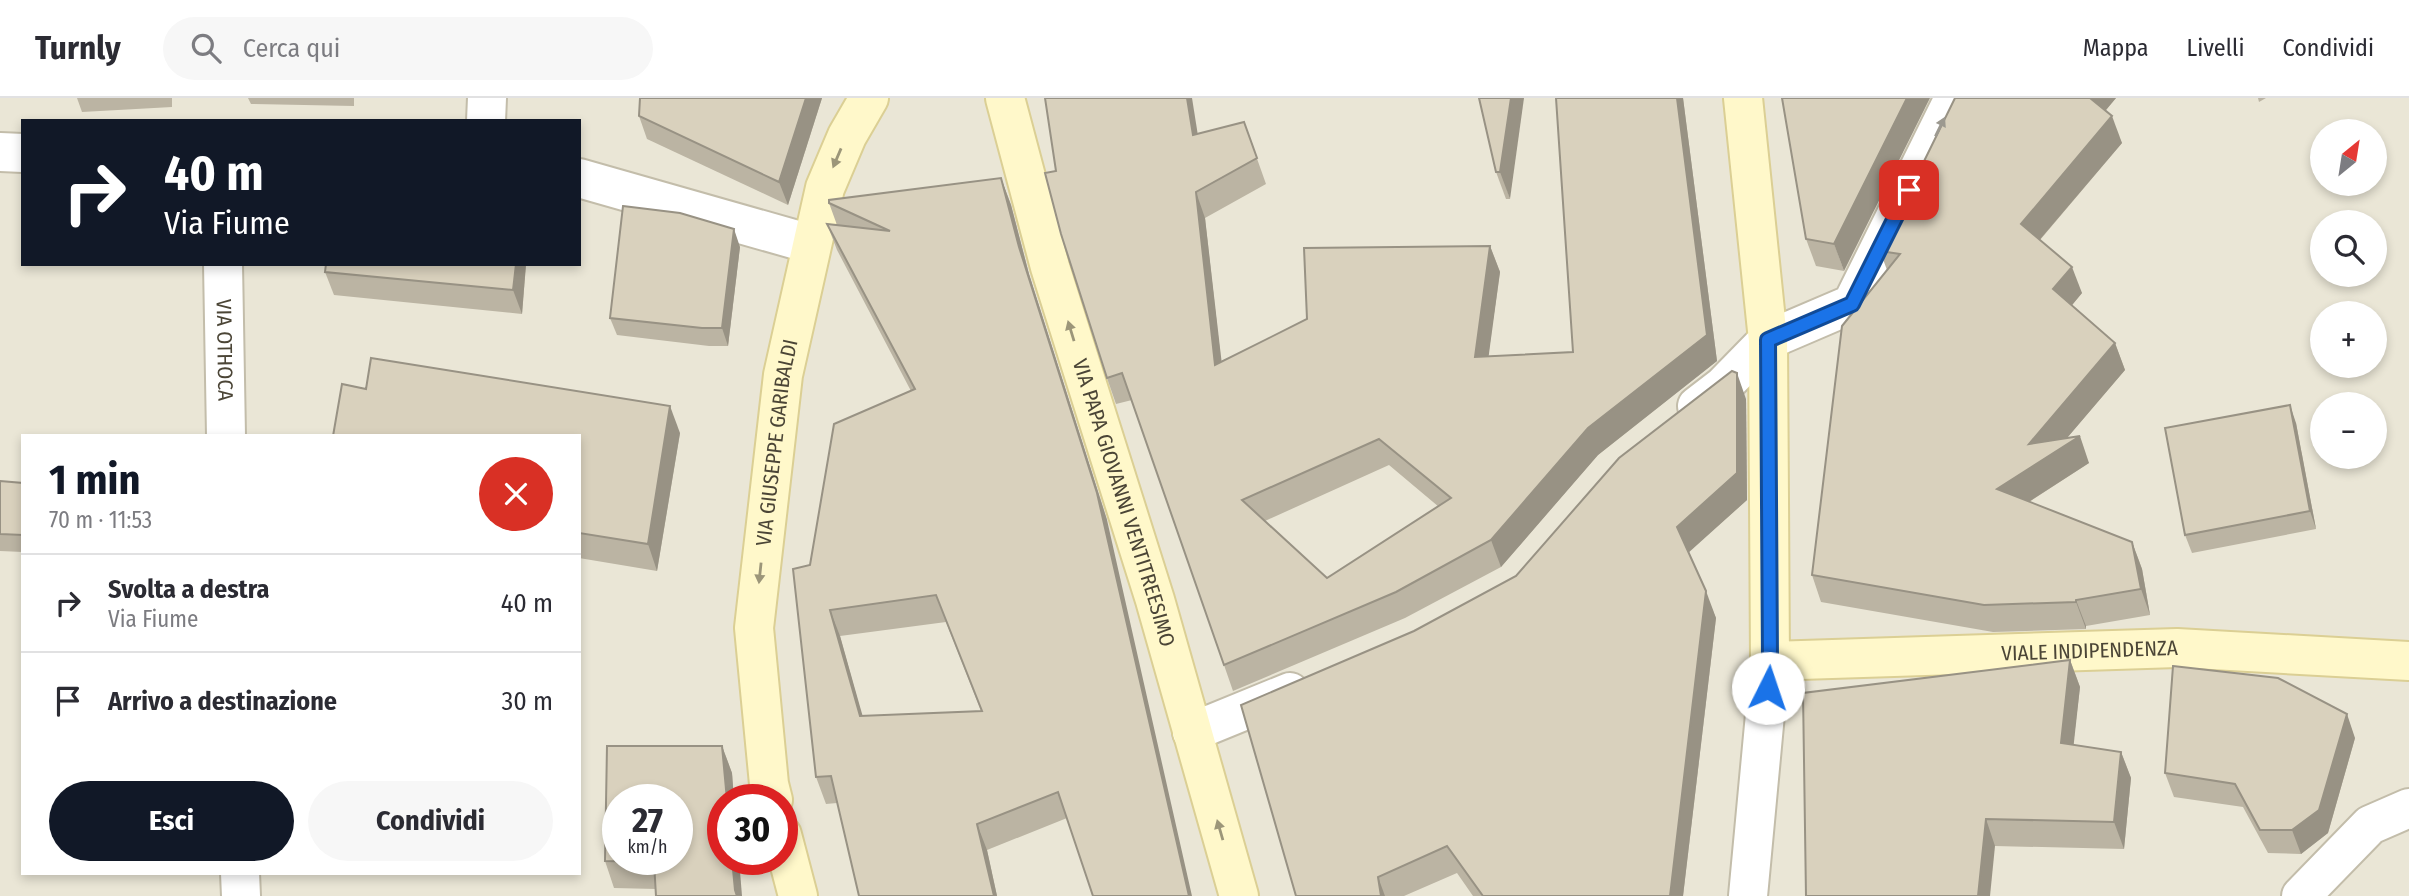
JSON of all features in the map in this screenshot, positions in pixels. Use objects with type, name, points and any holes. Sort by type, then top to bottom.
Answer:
[{"type":"main road","name":"VIA GIUSEPPE GARIBALDI","points":[[769,784],[754,628],[783,376],[825,188],[847,136],[869,98]]},
{"type":"main road","points":[[1743,98],[1768,340],[1770,661]]},
{"type":"main road","name":"VIA PAPA GIOVANNI VENTITREESIMO","points":[[999,102],[1155,600],[1239,896]]},
{"type":"main road","name":"VIALE INDIPENDENZA","points":[[1770,661],[2177,648],[2409,661]]},
{"type":"main road","points":[[792,875],[798,896]]},
{"type":"street","points":[[486,98],[486,119]]},
{"type":"street","points":[[1669,428],[1723,386],[1768,340],[1852,304],[1954,98]]},
{"type":"street","points":[[0,152],[21,153]]},
{"type":"street","points":[[581,179],[811,244]]},
{"type":"street","name":"VIA OTHOCA","points":[[223,266],[226,434]]},
{"type":"street","points":[[1748,896],[1770,661]]},
{"type":"street","points":[[1192,732],[1319,680]]},
{"type":"street","points":[[2301,896],[2370,825],[2409,808]]},
{"type":"street","points":[[240,875],[241,896]]},
{"type":"shaded area","points":[[0,98],[2409,98],[2409,896],[0,896]]},
{"type":"building","points":[[640,98],[806,98],[779,182],[639,116]]},
{"type":"building","points":[[1045,98],[1187,98],[1193,135],[1244,122],[1257,158],[1196,192],[1215,365],[1307,319],[1304,248],[1490,246],[1475,357],[1573,352],[1556,98],[1677,98],[1707,335],[1588,428],[1491,540],[1396,592],[1224,665],[1122,373],[1107,378],[1061,234],[1045,173],[1056,171]],"holes":[[[1379,439],[1451,498],[1327,578],[1242,500]]]},
{"type":"building","points":[[1479,98],[1511,98],[1500,172],[1496,172]]},
{"type":"building","points":[[1782,98],[1907,98],[1834,244],[1806,239]]},
{"type":"building","points":[[1955,98],[2090,98],[2112,116],[2021,224],[2072,267],[2053,289],[2115,343],[2029,444],[2080,436],[1997,489],[2132,542],[2141,589],[2076,602],[1984,605],[1812,575],[1842,326],[1900,254],[1880,251]]},
{"type":"building","points":[[1001,178],[1019,247],[1097,493],[1189,896],[1093,896],[1058,792],[977,824],[994,896],[859,896],[831,776],[816,777],[793,569],[810,565],[834,424],[915,389],[827,224],[890,231],[829,203],[829,200]],"holes":[[[936,595],[982,711],[860,716],[830,610]]]},
{"type":"building","points":[[623,206],[680,213],[734,229],[722,328],[610,318]]},
{"type":"building","points":[[326,266],[516,266],[513,290],[325,272]]},
{"type":"building","points":[[371,358],[670,406],[648,544],[581,533],[581,434],[333,434],[342,384],[366,389]]},
{"type":"building","points":[[1732,371],[1737,373],[1737,473],[1677,527],[1706,591],[1670,896],[1483,896],[1447,846],[1378,877],[1381,896],[1296,896],[1241,705],[1414,631],[1516,576],[1619,458]]},
{"type":"building","points":[[2290,405],[2310,511],[2185,535],[2165,428]]},
{"type":"building","points":[[0,481],[21,483],[21,535],[0,534]]},
{"type":"building","points":[[2070,660],[2061,743],[2121,752],[2114,822],[1986,819],[1978,896],[1806,896],[1803,693]]},
{"type":"building","points":[[2173,666],[2278,678],[2347,714],[2319,810],[2292,830],[2260,830],[2235,784],[2165,773]]},
{"type":"building","points":[[607,746],[722,746],[726,784],[707,784],[707,875],[734,875],[737,896],[656,896],[655,875],[693,875],[693,784],[606,784]]},
{"type":"route","points":[[1768,688],[1768,340],[1852,304],[1909,190]]}]
